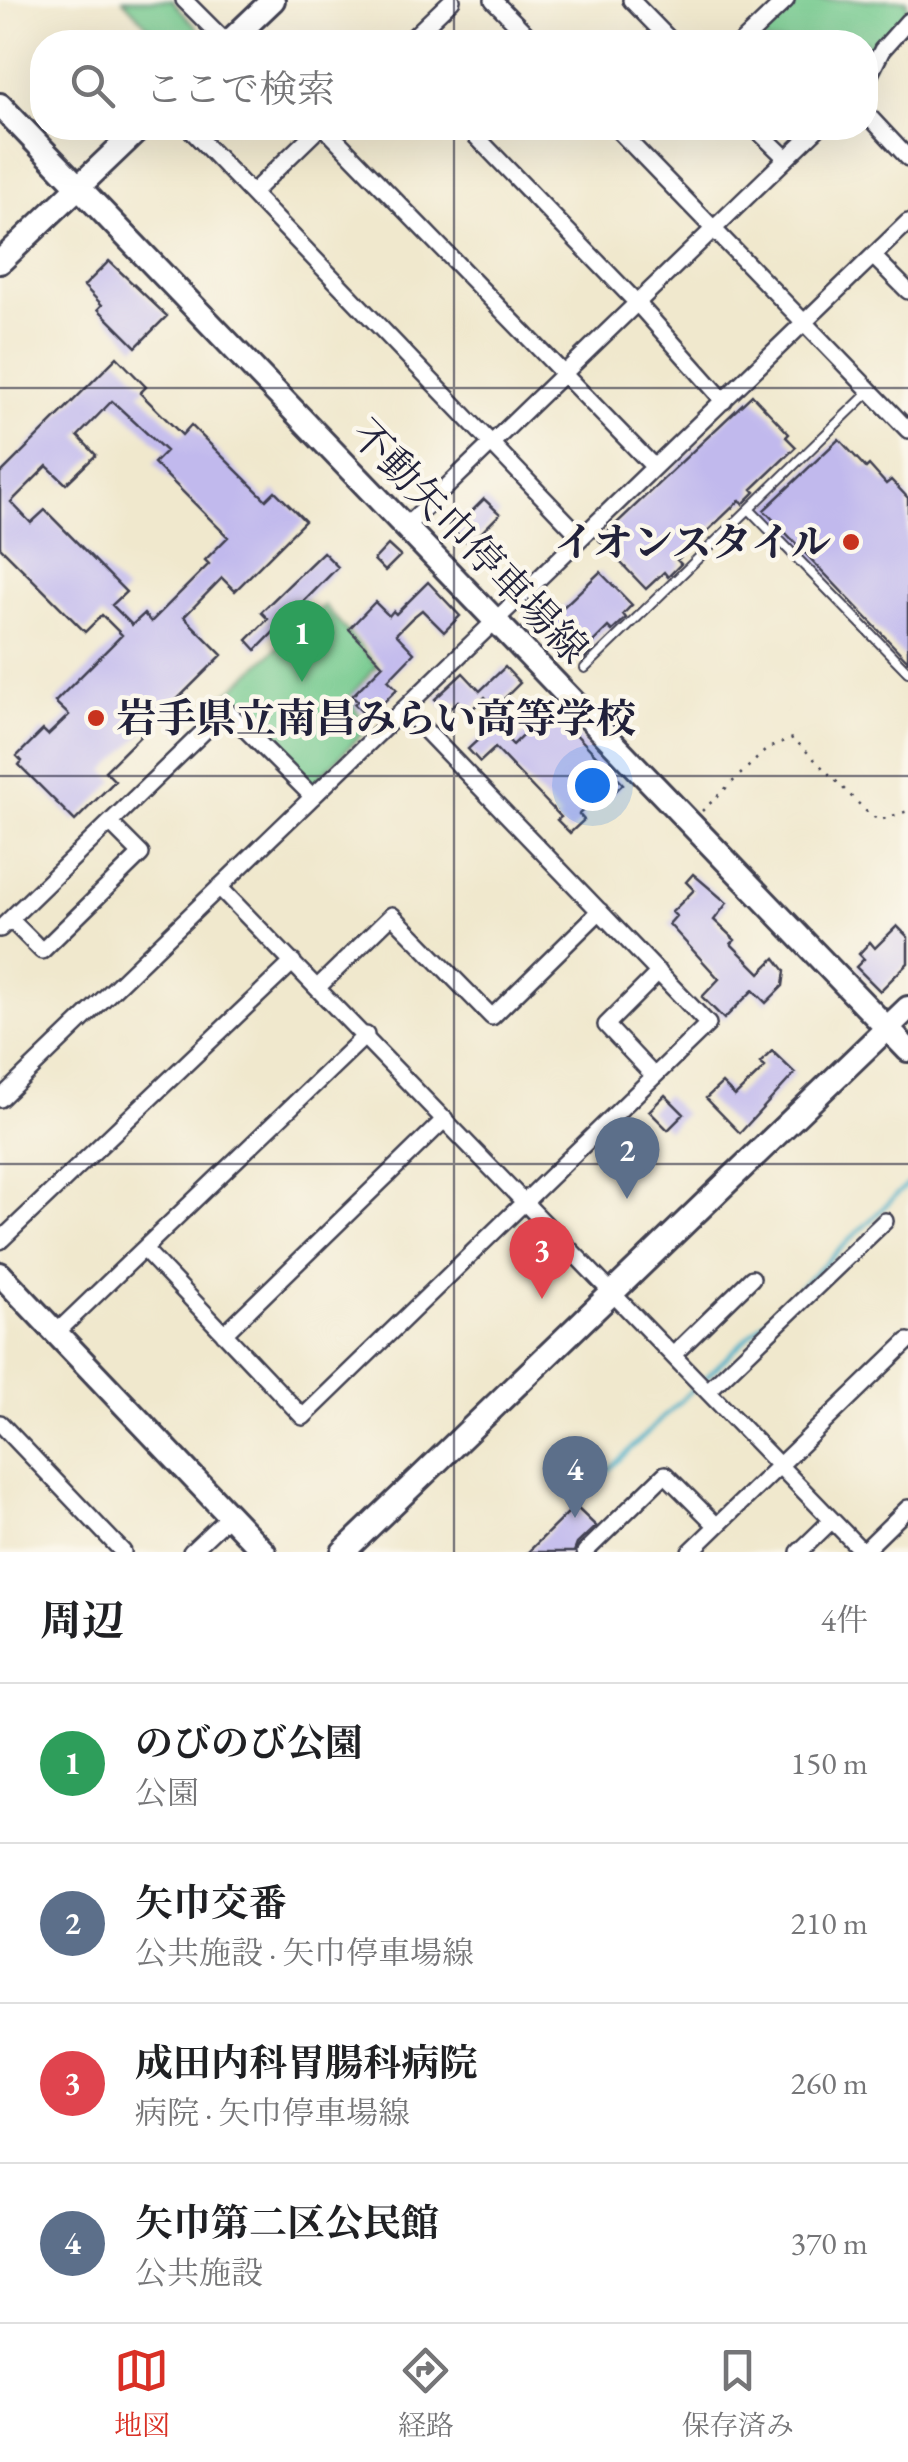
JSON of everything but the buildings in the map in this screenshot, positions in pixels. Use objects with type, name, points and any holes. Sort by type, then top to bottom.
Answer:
[{"type":"main road","points":[[240,30],[272,0]]},
{"type":"main road","name":"不動矢巾停車場線","points":[[0,105],[30,137]]},
{"type":"main road","name":"不動矢巾停車場線","points":[[33,140],[908,1050]]},
{"type":"main road","points":[[0,262],[127,140]]},
{"type":"main road","points":[[343,1552],[908,1008]]},
{"type":"main road","points":[[0,1274],[264,1552]]},
{"type":"street","points":[[184,0],[215,30]]},
{"type":"street","points":[[421,30],[452,0]]},
{"type":"street","points":[[493,0],[522,30]]},
{"type":"street","points":[[631,0],[660,30]]},
{"type":"street","points":[[755,30],[786,0]]},
{"type":"street","points":[[878,58],[908,21]]},
{"type":"street","points":[[878,126],[908,158]]},
{"type":"street","points":[[201,140],[581,536]]},
{"type":"street","points":[[252,193],[309,140]]},
{"type":"street","points":[[334,140],[654,467]]},
{"type":"street","points":[[480,140],[638,304],[724,401]]},
{"type":"street","points":[[628,140],[908,430]]},
{"type":"street","points":[[767,140],[786,158]]},
{"type":"street","points":[[405,527],[805,140]]},
{"type":"street","points":[[0,1099],[908,222]]},
{"type":"street","points":[[874,256],[908,291]]},
{"type":"street","points":[[144,1249],[303,1417],[708,1024],[405,709]]},
{"type":"street","points":[[110,823],[142,854],[42,951],[5,924],[226,710],[313,797]]},
{"type":"street","points":[[219,887],[863,1552],[908,1508]]},
{"type":"street","points":[[318,987],[392,915],[492,1017],[600,911]]},
{"type":"street","points":[[0,1241],[293,962]]},
{"type":"street","points":[[654,1076],[606,1026],[659,972]]},
{"type":"street","points":[[56,1333],[366,1035]]},
{"type":"street","points":[[224,1334],[445,1119]]},
{"type":"street","points":[[702,1385],[885,1220]]},
{"type":"street","points":[[673,1355],[752,1278]]},
{"type":"street","points":[[690,1552],[908,1341]]},
{"type":"street","points":[[0,1423],[123,1552]]},
{"type":"street","points":[[585,1552],[665,1474],[717,1526]]},
{"type":"street","points":[[191,1552],[229,1516]]},
{"type":"street","points":[[800,1552],[832,1520]]},
{"type":"lane","points":[[586,668],[870,390]]},
{"type":"lane","points":[[749,508],[908,672]]},
{"type":"path","points":[[690,822],[768,748],[793,738],[870,816],[880,820],[908,811]]},
{"type":"green space","points":[[123,0],[172,0],[198,30],[152,30]]},
{"type":"green space","points":[[800,0],[906,0],[908,12],[878,56],[878,30],[769,30]]},
{"type":"green space","points":[[324,605],[377,666],[348,698],[368,728],[312,785],[224,697]]},
{"type":"waterway","points":[[702,1381],[908,1184]]},
{"type":"waterway","points":[[598,1480],[695,1387]]},
{"type":"place","name":"イオンスタイル","points":[[851,542]]},
{"type":"place","name":"のびのび公園","points":[[302,682]]},
{"type":"place","name":"岩手県立南昌みらい高等学校","points":[[96,718]]},
{"type":"place","name":"矢巾交番","points":[[627,1199]]},
{"type":"place","name":"成田内科胃腸科病院","points":[[542,1299]]},
{"type":"place","name":"矢巾第二区公民館","points":[[575,1518]]}]
